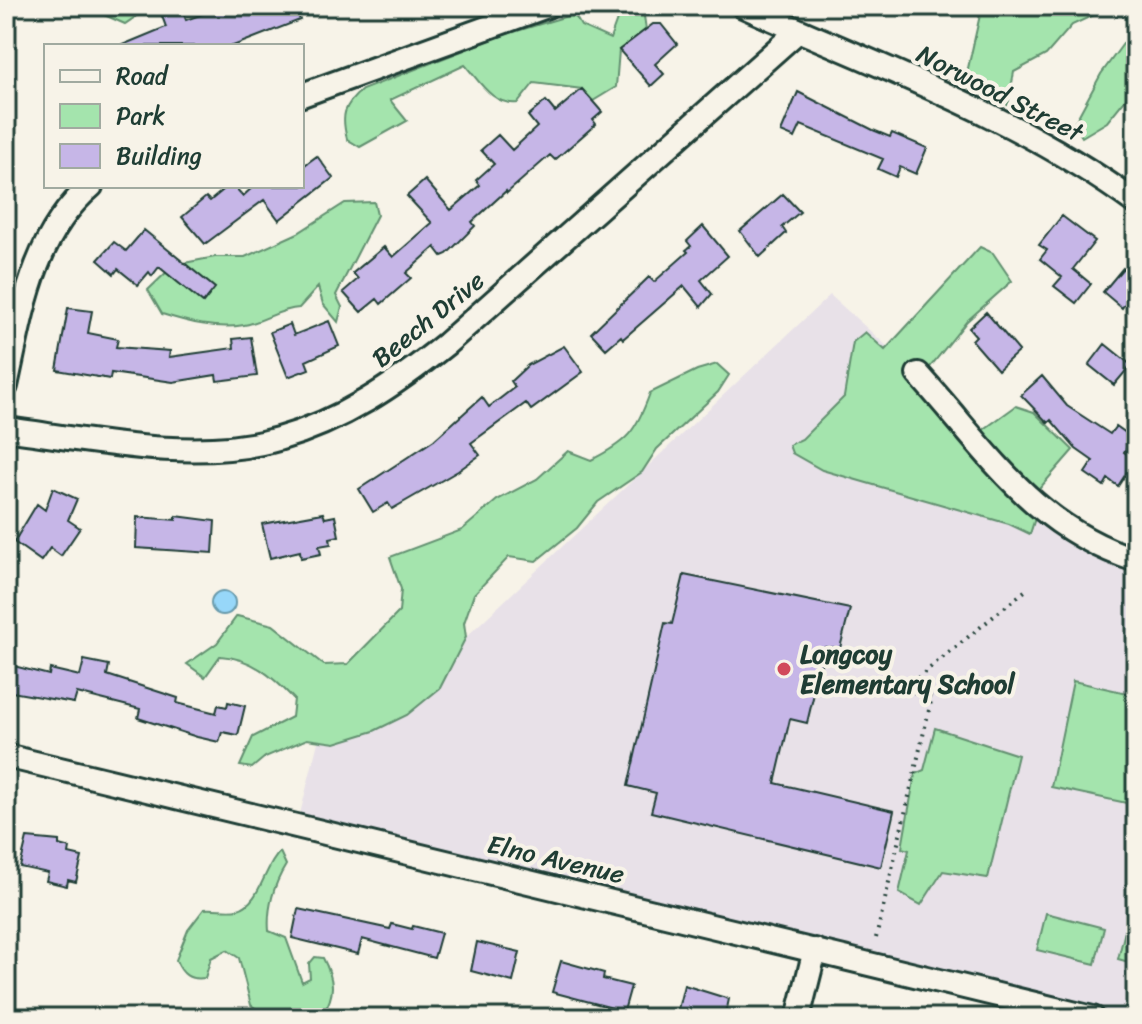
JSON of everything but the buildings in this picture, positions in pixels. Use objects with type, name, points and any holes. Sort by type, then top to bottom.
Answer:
[{"type":"street","points":[[304,94],[547,6]]},
{"type":"street","name":"Norwood Street","points":[[743,6],[984,113],[1098,175],[1136,203]]},
{"type":"street","name":"Beech Drive","points":[[6,429],[164,447],[228,448],[276,440],[317,426],[358,406],[400,380],[446,344],[798,31]]},
{"type":"street","points":[[6,386],[28,290],[40,255],[58,222],[89,188]]},
{"type":"street","points":[[918,374],[1026,496],[1055,522],[1102,549],[1136,560]]},
{"type":"street","name":"Elno Avenue","points":[[6,756],[1093,1018]]},
{"type":"street","points":[[798,1018],[815,950]]},
{"type":"path","points":[[876,938],[932,697],[903,690],[1026,590]]},
{"type":"shaded area","name":"Longcoy Elementary School","points":[[830,295],[918,374],[1026,496],[1136,560],[1136,1018],[1093,1018],[297,826],[320,734],[398,701]]},
{"type":"green space","points":[[84,6],[151,6],[125,24]]},
{"type":"green space","points":[[622,6],[643,9],[646,30],[619,50],[616,87],[593,101],[582,89],[534,83],[518,103],[501,101],[488,92],[465,65],[390,100],[407,121],[360,147],[347,139],[345,112],[362,90],[500,36],[574,14],[581,26],[610,39]]},
{"type":"green space","points":[[982,6],[1113,6],[1072,25],[1046,55],[1014,72],[1008,105],[964,86]]},
{"type":"green space","points":[[1136,26],[1136,86],[1107,122],[1082,137],[1074,124],[1101,74]]},
{"type":"green space","points":[[374,202],[377,215],[336,295],[342,307],[338,322],[323,304],[318,287],[299,308],[251,323],[223,327],[162,314],[148,290],[174,265],[215,257],[245,257],[298,233],[345,203]]},
{"type":"green space","points":[[980,247],[993,253],[1012,281],[967,321],[919,381],[984,458],[983,430],[1016,406],[1034,412],[1073,450],[1026,504],[1036,515],[1030,534],[1009,524],[822,470],[792,453],[789,445],[802,439],[844,397],[853,342],[865,332],[885,350]]},
{"type":"green space","points":[[717,364],[729,375],[718,392],[657,449],[642,472],[598,502],[577,528],[536,561],[509,557],[474,594],[464,623],[466,637],[440,688],[407,715],[374,731],[335,743],[307,739],[265,757],[252,768],[240,766],[253,737],[292,717],[294,699],[269,676],[242,660],[220,656],[205,677],[187,664],[217,643],[237,616],[273,625],[324,665],[348,664],[399,612],[401,589],[390,557],[462,530],[497,500],[537,479],[568,451],[591,460],[603,454],[635,427],[650,393],[697,370]]},
{"type":"green space","points":[[1073,681],[1136,695],[1136,805],[1051,787]]},
{"type":"green space","points":[[935,728],[1018,755],[988,878],[943,871],[921,905],[899,893],[909,850],[902,848],[915,774],[924,770]]},
{"type":"green space","points":[[280,852],[286,865],[272,896],[269,931],[286,938],[302,982],[310,978],[309,964],[315,957],[323,958],[332,986],[323,1014],[290,1011],[285,1012],[282,1018],[268,1017],[251,1005],[239,958],[227,950],[211,958],[205,978],[187,975],[176,960],[188,930],[204,909],[234,910],[245,906],[252,900]]},
{"type":"green space","points":[[1136,887],[1136,964],[1118,959]]},
{"type":"green space","points":[[1046,913],[1104,928],[1095,964],[1037,950]]},
{"type":"water","points":[[218,591],[228,591],[235,598],[235,608],[228,615],[218,615],[211,608],[211,598]]},
{"type":"place","name":"Longcoy Elementary School","points":[[784,669]]}]
